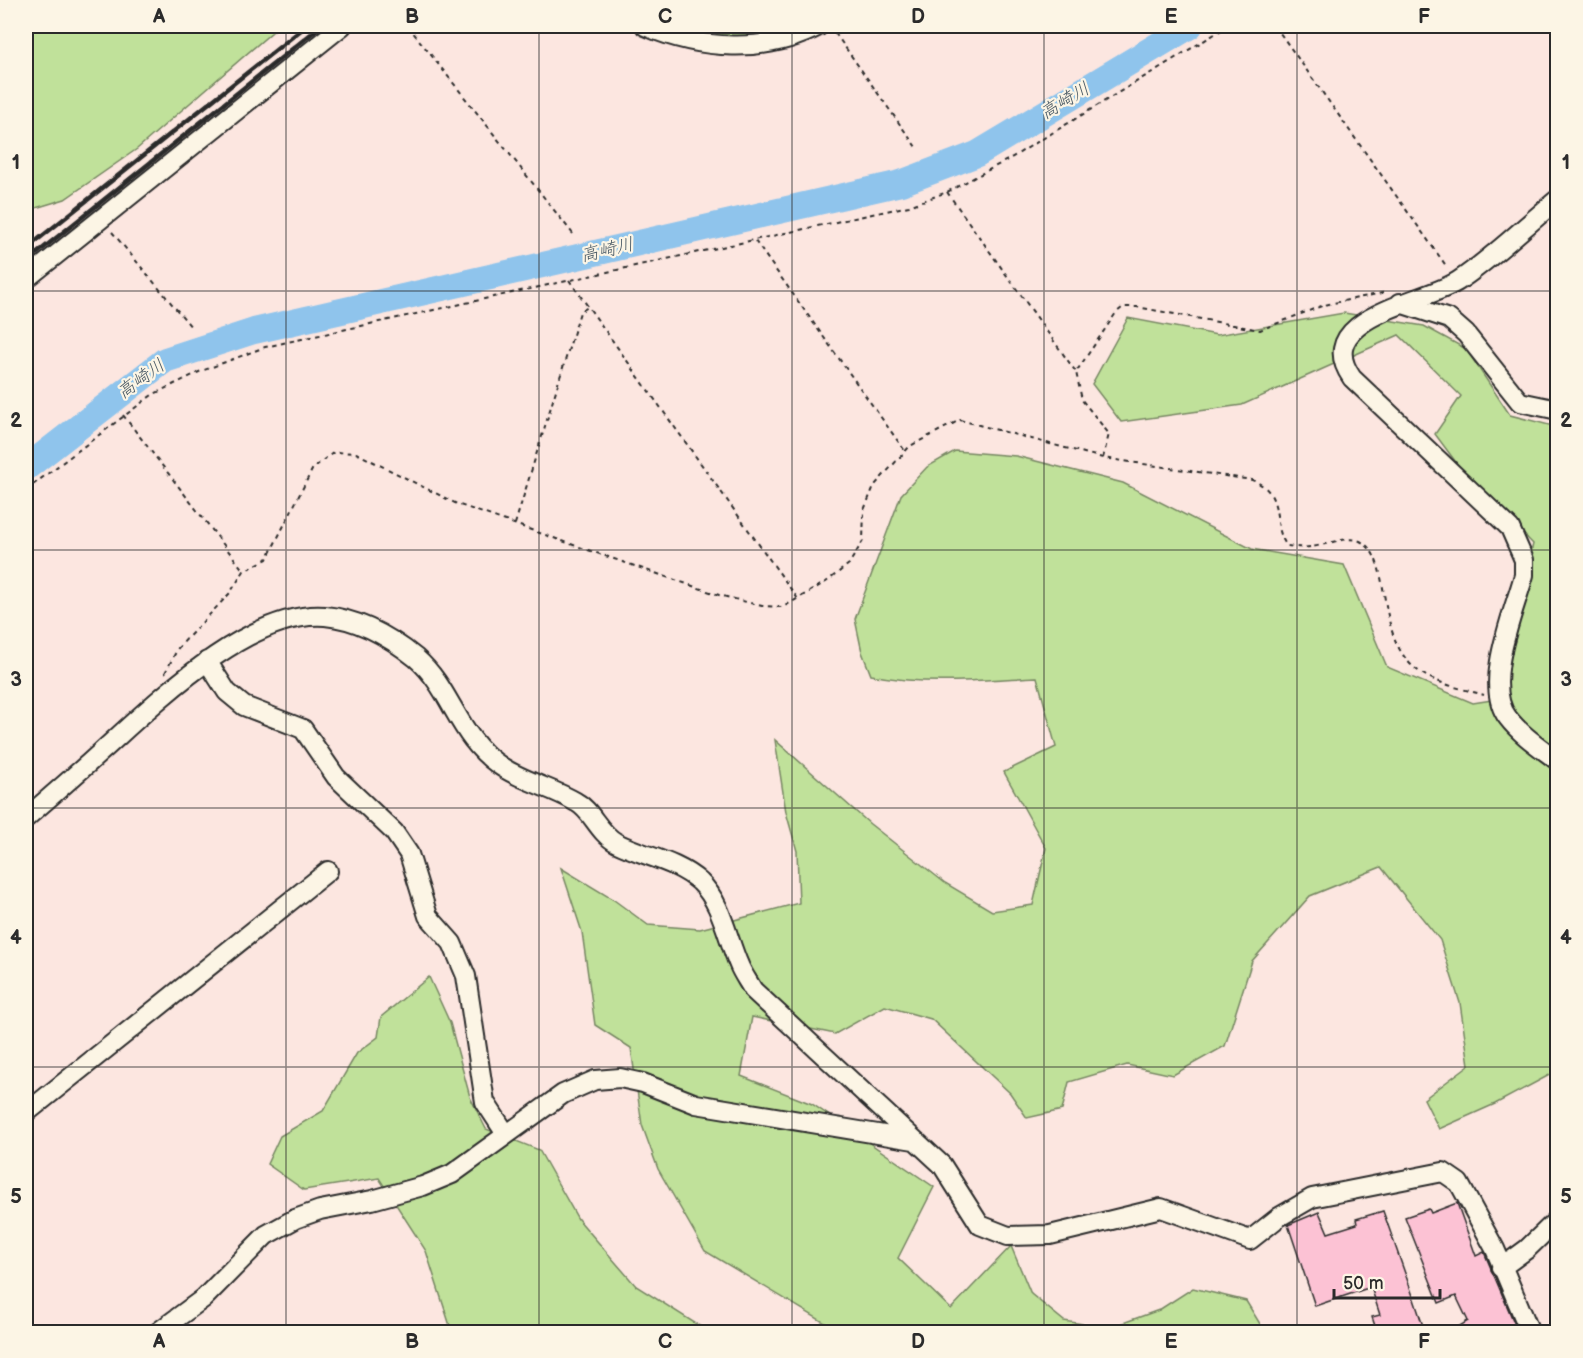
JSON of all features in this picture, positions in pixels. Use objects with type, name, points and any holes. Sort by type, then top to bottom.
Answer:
[{"type":"street","points":[[26,279],[342,26]]},
{"type":"street","points":[[645,26],[692,41],[736,46],[786,39],[819,26]]},
{"type":"street","points":[[1557,199],[1457,282],[1396,297],[1351,332],[1344,342],[1342,354],[1344,367],[1427,451],[1510,528],[1524,560],[1524,575],[1500,663],[1497,682],[1498,699],[1506,716],[1516,728],[1557,761]]},
{"type":"street","points":[[1396,297],[1449,319],[1466,334],[1520,402],[1557,410]]},
{"type":"street","points":[[26,818],[159,700],[207,661],[268,626],[283,621],[323,616],[355,622],[380,633],[417,659],[438,683],[468,737],[478,749],[503,768],[579,803],[599,830],[616,842],[667,863],[699,882],[716,903],[740,967],[753,990],[942,1165],[980,1225],[1008,1236],[1050,1235],[1161,1208],[1250,1240],[1279,1217],[1312,1198],[1443,1172],[1459,1183],[1495,1249],[1501,1268],[1530,1332]]},
{"type":"street","points":[[207,661],[227,692],[244,706],[303,729],[336,777],[394,832],[409,854],[428,916],[452,943],[466,976],[485,1102],[506,1134]]},
{"type":"street","points":[[26,1113],[328,871]]},
{"type":"street","points":[[158,1332],[204,1298],[266,1235],[295,1219],[320,1210],[372,1200],[423,1186],[452,1174],[563,1094],[595,1080],[620,1078],[643,1083],[696,1104],[914,1140]]},
{"type":"street","points":[[1501,1268],[1527,1249],[1557,1219]]},
{"type":"path","points":[[408,26],[573,234]]},
{"type":"path","points":[[829,26],[916,147]]},
{"type":"path","points":[[26,490],[152,395],[199,372],[265,347],[909,206],[947,192],[1100,106],[1228,26]]},
{"type":"path","points":[[1275,26],[1457,282]]},
{"type":"path","points":[[947,192],[1076,372],[1082,400],[1109,434],[1103,458]]},
{"type":"path","points":[[101,218],[192,328]]},
{"type":"path","points":[[754,240],[905,451]]},
{"type":"path","points":[[568,279],[798,599]]},
{"type":"path","points":[[1076,372],[1116,313],[1123,307],[1137,307],[1260,330],[1324,305],[1371,293],[1396,297]]},
{"type":"path","points":[[515,524],[580,312],[588,307]]},
{"type":"path","points":[[123,415],[244,571]]},
{"type":"path","points":[[159,700],[166,670],[178,648],[230,593],[244,571],[267,559],[314,468],[334,453],[356,453],[457,504],[708,591],[762,606],[783,607],[849,564],[863,541],[864,510],[874,486],[905,451],[921,439],[960,420],[1103,458],[1219,475],[1263,485],[1276,504],[1281,531],[1287,546],[1308,548],[1350,539],[1364,543],[1374,557],[1382,576],[1388,622],[1393,638],[1406,659],[1423,674],[1443,683],[1498,699]]},
{"type":"green space","points":[[26,26],[279,26],[137,149],[65,199],[26,211]]},
{"type":"green space","points":[[707,26],[790,26],[759,39],[727,41]]},
{"type":"green space","points":[[1344,313],[1424,326],[1466,349],[1510,415],[1557,427],[1557,1071],[1495,1104],[1439,1129],[1424,1099],[1469,1065],[1460,1003],[1440,940],[1381,867],[1310,896],[1252,961],[1225,1046],[1173,1075],[1127,1065],[1069,1082],[1062,1110],[1027,1118],[1010,1093],[931,1019],[885,1006],[835,1034],[752,1017],[741,1076],[812,1104],[934,1187],[898,1258],[951,1309],[1011,1246],[1031,1294],[1064,1321],[1109,1328],[1159,1310],[1193,1288],[1246,1301],[1265,1332],[840,1332],[705,1251],[658,1169],[642,1125],[631,1048],[595,1025],[582,932],[561,868],[614,900],[648,925],[700,929],[799,903],[797,851],[786,812],[775,740],[870,824],[945,883],[992,911],[1033,905],[1046,848],[1004,772],[1056,747],[1037,677],[933,681],[871,675],[862,652],[855,619],[901,495],[927,467],[955,451],[1016,456],[1123,483],[1252,549],[1344,565],[1387,667],[1473,703],[1498,699],[1533,544],[1464,473],[1435,434],[1461,396],[1399,335],[1242,405],[1121,422],[1092,384],[1128,318],[1217,335]]},
{"type":"green space","points":[[429,977],[450,1023],[470,1097],[486,1129],[539,1150],[578,1219],[636,1286],[709,1332],[452,1332],[426,1251],[379,1178],[304,1190],[267,1164],[280,1136],[323,1111],[357,1053],[378,1037],[381,1017]]},
{"type":"building","points":[[1457,1203],[1476,1256],[1484,1252],[1518,1332],[1450,1332],[1468,1321],[1456,1296],[1439,1303],[1405,1217],[1429,1209],[1431,1213]]},
{"type":"building","points":[[1383,1211],[1425,1332],[1377,1332],[1372,1317],[1380,1315],[1371,1287],[1315,1306],[1288,1225],[1319,1212],[1328,1233],[1357,1224],[1356,1219]]},
{"type":"waterway","name":"高崎川","points":[[26,468],[165,360],[254,331],[901,183],[977,154],[1190,26]]},
{"type":"railway","points":[[26,249],[306,26]]},
{"type":"railway","points":[[26,262],[321,26]]}]
